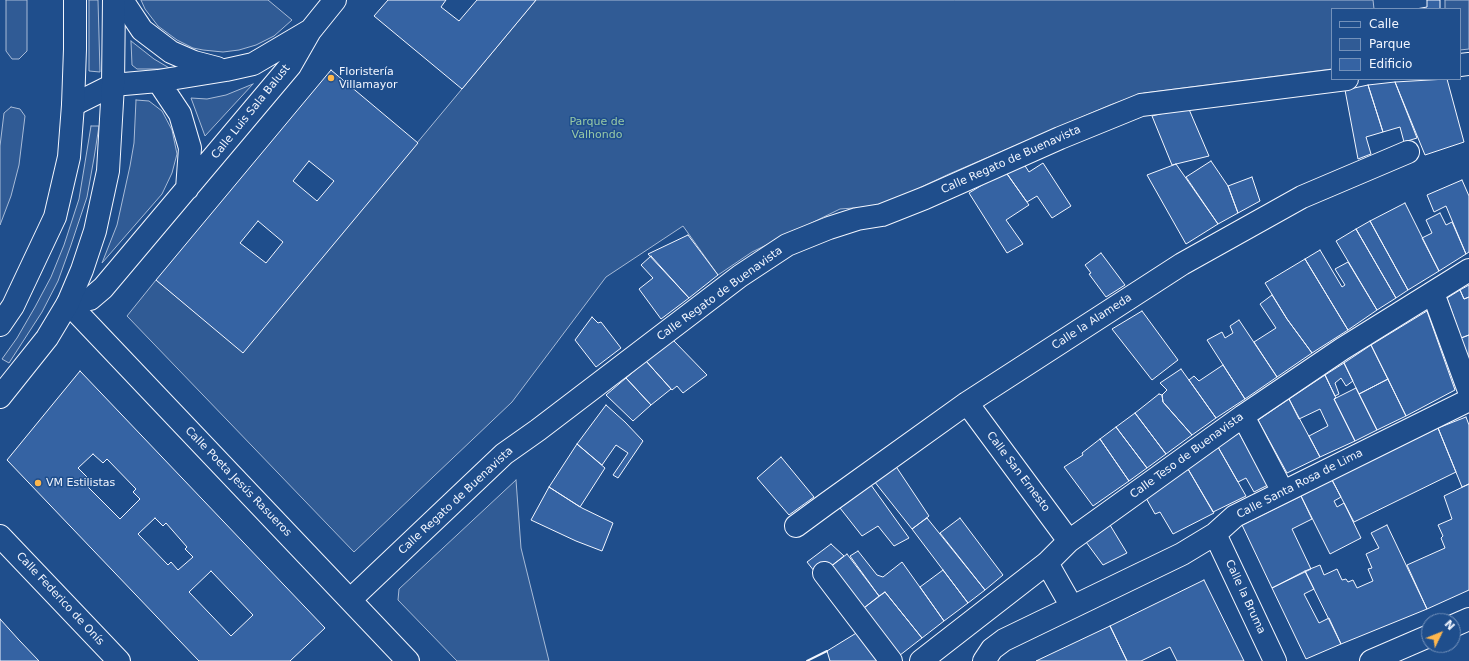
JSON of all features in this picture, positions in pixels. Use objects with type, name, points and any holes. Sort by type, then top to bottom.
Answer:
[{"type":"street","points":[[0,325],[13,306],[55,217],[69,157],[73,105],[75,0]]},
{"type":"street","points":[[0,397],[46,338],[68,303],[82,270],[95,231],[108,171],[113,85],[114,0]]},
{"type":"street","name":"Calle Luis Sala Balust","points":[[122,0],[142,30],[171,52],[194,62],[226,70]]},
{"type":"street","name":"Calle Luis Sala Balust","points":[[68,303],[90,298],[103,288],[290,66],[310,31],[335,0]]},
{"type":"street","name":"Calle Luis Sala Balust","points":[[73,105],[113,85],[158,81],[253,64],[310,31]]},
{"type":"street","name":"Calle Regato de Buenavista","points":[[350,600],[504,454],[538,430],[740,276],[787,245],[829,228],[857,219],[882,215],[925,198],[1060,138],[1141,105],[1339,80]]},
{"type":"street","points":[[158,81],[180,114],[190,148],[187,189]]},
{"type":"street","name":"Calle la Alameda","points":[[796,526],[967,403],[1182,264],[1302,196],[1408,152]]},
{"type":"street","name":"Calle Teso de Buenavista","points":[[928,655],[1047,563],[1069,540],[1243,416],[1342,349],[1469,270]]},
{"type":"street","points":[[1433,293],[1469,391]]},
{"type":"street","name":"Calle Poeta Jesús Rasueros","points":[[68,303],[408,661]]},
{"type":"street","name":"Calle Santa Rosa de Lima","points":[[988,655],[1004,640],[1182,554],[1215,534],[1235,516],[1469,400]]},
{"type":"street","name":"Calle San Ernesto","points":[[967,403],[1069,540]]},
{"type":"street","points":[[1243,416],[1283,492]]},
{"type":"street","name":"Calle la Bruma","points":[[1215,534],[1275,661]]},
{"type":"street","name":"Calle Federico de Onís","points":[[0,536],[119,661]]},
{"type":"street","points":[[1047,563],[1072,607]]},
{"type":"street","points":[[824,573],[891,661]]},
{"type":"street","points":[[1371,661],[1421,639]]},
{"type":"green space","points":[[6,0],[27,0],[27,51],[19,59],[12,59],[6,51]]},
{"type":"green space","points":[[89,0],[98,0],[100,72],[89,71]]},
{"type":"green space","points":[[141,0],[268,0],[292,20],[274,36],[256,45],[239,50],[223,52],[203,50],[193,48],[177,40],[158,26],[145,9]]},
{"type":"green space","name":"Parque de Valhondo","points":[[536,0],[1373,0],[1374,8],[1331,8],[1331,69],[1144,93],[1110,105],[949,174],[881,206],[840,209],[752,252],[718,275],[683,226],[606,277],[512,402],[354,552],[127,316],[156,280],[243,352]]},
{"type":"green space","points":[[1445,0],[1469,0],[1469,49],[1461,50],[1461,8],[1445,8]]},
{"type":"green space","points":[[131,41],[154,59],[171,69],[137,69],[132,65]]},
{"type":"green space","points":[[253,84],[205,136],[191,98],[207,99],[226,95]]},
{"type":"green space","points":[[136,100],[149,101],[162,111],[172,130],[177,154],[172,173],[162,194],[102,263],[117,225],[130,166],[134,143]]},
{"type":"green space","points":[[11,107],[20,109],[25,116],[19,165],[11,196],[0,225],[0,146],[4,113]]},
{"type":"green space","points":[[91,126],[99,126],[94,158],[87,197],[71,245],[58,281],[42,312],[9,363],[2,359],[17,338],[35,307],[51,277],[64,245],[79,199]]},
{"type":"green space","points":[[516,480],[521,548],[549,661],[457,661],[398,600],[399,589]]},
{"type":"building","points":[[388,0],[446,0],[441,7],[459,21],[477,0],[536,0],[462,89],[374,16]]},
{"type":"building","points":[[1427,0],[1440,0],[1440,8],[1422,8],[1427,7]]},
{"type":"building","points":[[331,70],[418,143],[243,353],[156,280]],"holes":[[[309,161],[334,181],[317,201],[293,181]],[[258,221],[283,242],[266,263],[240,243]]]},
{"type":"building","points":[[1447,80],[1464,142],[1425,155],[1395,82]]},
{"type":"building","points":[[1395,82],[1417,138],[1404,142],[1400,127],[1383,132],[1368,85]]},
{"type":"building","points":[[1368,85],[1383,132],[1366,137],[1371,154],[1358,159],[1345,90]]},
{"type":"building","points":[[1188,107],[1209,156],[1172,165],[1152,116]]},
{"type":"building","points":[[1022,161],[1029,172],[1043,163],[1071,206],[1052,218],[1037,196],[1027,202],[1005,171]]},
{"type":"building","points":[[1211,161],[1228,186],[1238,213],[1218,224],[1186,177]]},
{"type":"building","points":[[1176,164],[1218,224],[1186,244],[1147,175]]},
{"type":"building","points":[[1005,171],[1029,205],[1006,220],[1023,244],[1007,253],[969,193]]},
{"type":"building","points":[[1252,177],[1260,201],[1238,213],[1228,186]]},
{"type":"building","points":[[1462,180],[1469,196],[1469,252],[1466,254],[1446,206],[1434,212],[1427,195]]},
{"type":"building","points":[[1405,203],[1439,271],[1408,290],[1370,221]]},
{"type":"building","points":[[1440,213],[1446,225],[1452,222],[1466,254],[1439,271],[1422,238],[1432,233],[1426,220]]},
{"type":"building","points":[[1370,221],[1408,290],[1396,298],[1356,229]]},
{"type":"building","points":[[1356,229],[1396,298],[1377,310],[1336,241]]},
{"type":"building","points":[[688,235],[718,275],[689,298],[648,254]]},
{"type":"building","points":[[1320,250],[1342,287],[1345,285],[1335,269],[1348,262],[1377,310],[1348,330],[1305,259]]},
{"type":"building","points":[[1101,253],[1125,285],[1106,297],[1089,274],[1091,273],[1085,265]]},
{"type":"building","points":[[651,256],[689,298],[661,319],[639,289],[653,278],[641,265]]},
{"type":"building","points":[[1305,259],[1348,330],[1312,353],[1287,319],[1265,283]]},
{"type":"building","points":[[1469,285],[1469,297],[1464,299],[1460,290]]},
{"type":"building","points":[[1460,290],[1464,299],[1469,297],[1469,335],[1461,338],[1447,298]]},
{"type":"building","points":[[1272,295],[1287,319],[1312,353],[1277,377],[1254,342],[1276,328],[1260,304]]},
{"type":"building","points":[[1142,311],[1178,360],[1152,380],[1112,329]]},
{"type":"building","points":[[1427,311],[1455,390],[1406,416],[1371,345]]},
{"type":"building","points":[[592,317],[598,323],[601,322],[621,348],[596,367],[575,340]]},
{"type":"building","points":[[1239,320],[1277,377],[1245,399],[1207,340],[1222,332],[1225,338],[1233,333],[1230,326]]},
{"type":"building","points":[[1469,335],[1469,360],[1461,338]]},
{"type":"building","points":[[673,340],[707,375],[683,393],[677,386],[672,390],[646,361]]},
{"type":"building","points":[[1371,345],[1388,379],[1359,394],[1344,363]]},
{"type":"building","points":[[646,361],[671,389],[651,405],[626,378]]},
{"type":"building","points":[[1344,363],[1353,381],[1346,386],[1341,378],[1335,383],[1339,394],[1335,396],[1325,375]]},
{"type":"building","points":[[1223,365],[1245,399],[1216,418],[1189,380],[1194,376],[1199,381]]},
{"type":"building","points":[[1181,369],[1216,418],[1192,435],[1163,402],[1162,395],[1167,390],[1160,383]]},
{"type":"building","points":[[80,371],[325,628],[290,661],[199,661],[7,460]],"holes":[[[93,454],[103,463],[107,459],[136,489],[133,492],[140,499],[120,519],[83,482],[88,478],[78,468]],[[155,518],[163,526],[166,523],[187,547],[185,549],[193,557],[178,570],[171,562],[168,565],[138,534]],[[211,571],[253,615],[231,636],[189,592]]]},
{"type":"building","points":[[1325,375],[1336,398],[1334,399],[1355,441],[1320,457],[1309,436],[1328,426],[1320,409],[1299,419],[1289,399]]},
{"type":"building","points":[[626,378],[651,405],[633,421],[606,395]]},
{"type":"building","points":[[1388,379],[1406,416],[1377,430],[1359,394]]},
{"type":"building","points":[[1356,388],[1377,430],[1355,441],[1334,399]]},
{"type":"building","points":[[1159,394],[1162,395],[1163,402],[1192,435],[1166,454],[1135,413]]},
{"type":"building","points":[[1289,399],[1320,457],[1287,473],[1258,420]]},
{"type":"building","points":[[606,405],[643,441],[618,478],[613,475],[628,453],[616,445],[602,465],[577,444]]},
{"type":"building","points":[[1135,413],[1166,454],[1147,468],[1116,427]]},
{"type":"building","points":[[1466,417],[1469,425],[1469,484],[1462,487],[1438,428]]},
{"type":"building","points":[[1116,427],[1147,468],[1129,481],[1100,439]]},
{"type":"building","points":[[1438,428],[1456,472],[1354,522],[1332,480]]},
{"type":"building","points":[[1239,433],[1268,485],[1254,492],[1246,478],[1238,482],[1218,447]]},
{"type":"building","points":[[1100,439],[1129,481],[1093,506],[1064,467],[1083,455],[1082,453]]},
{"type":"building","points":[[577,444],[605,468],[580,507],[549,487]]},
{"type":"building","points":[[1218,447],[1246,496],[1213,512],[1188,469]]},
{"type":"building","points":[[781,457],[814,497],[789,515],[757,478]]},
{"type":"building","points":[[895,465],[929,516],[912,529],[874,481]]},
{"type":"building","points":[[1188,469],[1214,513],[1173,534],[1160,512],[1155,514],[1146,498]]},
{"type":"building","points":[[1332,480],[1341,497],[1334,501],[1337,507],[1344,503],[1361,538],[1330,554],[1301,496]]},
{"type":"building","points":[[1469,484],[1469,590],[1427,609],[1407,565],[1445,548],[1441,538],[1443,536],[1438,525],[1452,519],[1444,496]]},
{"type":"building","points":[[871,485],[909,538],[894,546],[878,526],[862,536],[840,508]]},
{"type":"building","points":[[549,487],[582,508],[613,523],[602,551],[576,541],[531,520]]},
{"type":"building","points":[[1301,496],[1312,519],[1292,529],[1311,569],[1272,588],[1242,525]]},
{"type":"building","points":[[927,518],[985,590],[968,603],[912,529]]},
{"type":"building","points":[[960,518],[1003,575],[985,590],[940,533]]},
{"type":"building","points":[[1110,525],[1127,553],[1103,565],[1086,542]]},
{"type":"building","points":[[1387,525],[1427,609],[1341,644],[1305,571],[1320,565],[1324,575],[1337,569],[1342,580],[1346,579],[1348,582],[1353,580],[1357,588],[1373,581],[1368,569],[1372,568],[1366,554],[1379,548],[1371,533]]},
{"type":"building","points":[[831,544],[844,556],[818,576],[807,562]]},
{"type":"building","points":[[858,551],[877,575],[883,577],[902,562],[944,621],[922,638],[885,592],[879,596],[850,556]]},
{"type":"building","points":[[847,554],[879,596],[860,611],[829,568]]},
{"type":"building","points":[[943,570],[968,603],[944,621],[920,587]]},
{"type":"building","points":[[1305,571],[1314,589],[1304,594],[1319,623],[1329,618],[1341,644],[1306,659],[1272,588]]},
{"type":"building","points":[[1204,580],[1244,661],[1177,661],[1170,647],[1141,661],[1127,661],[1110,626]]},
{"type":"building","points":[[885,592],[922,638],[895,659],[860,611]]},
{"type":"building","points":[[0,619],[19,640],[39,661],[0,661]]},
{"type":"building","points":[[1110,626],[1127,661],[1036,661]]},
{"type":"building","points":[[858,632],[883,661],[830,661],[827,651]]},
{"type":"wall","points":[[807,661],[827,651]]},
{"type":"place","name":"Floristería Villamayor","points":[[331,78]]},
{"type":"place","name":"VM Estilistas","points":[[38,483]]}]
